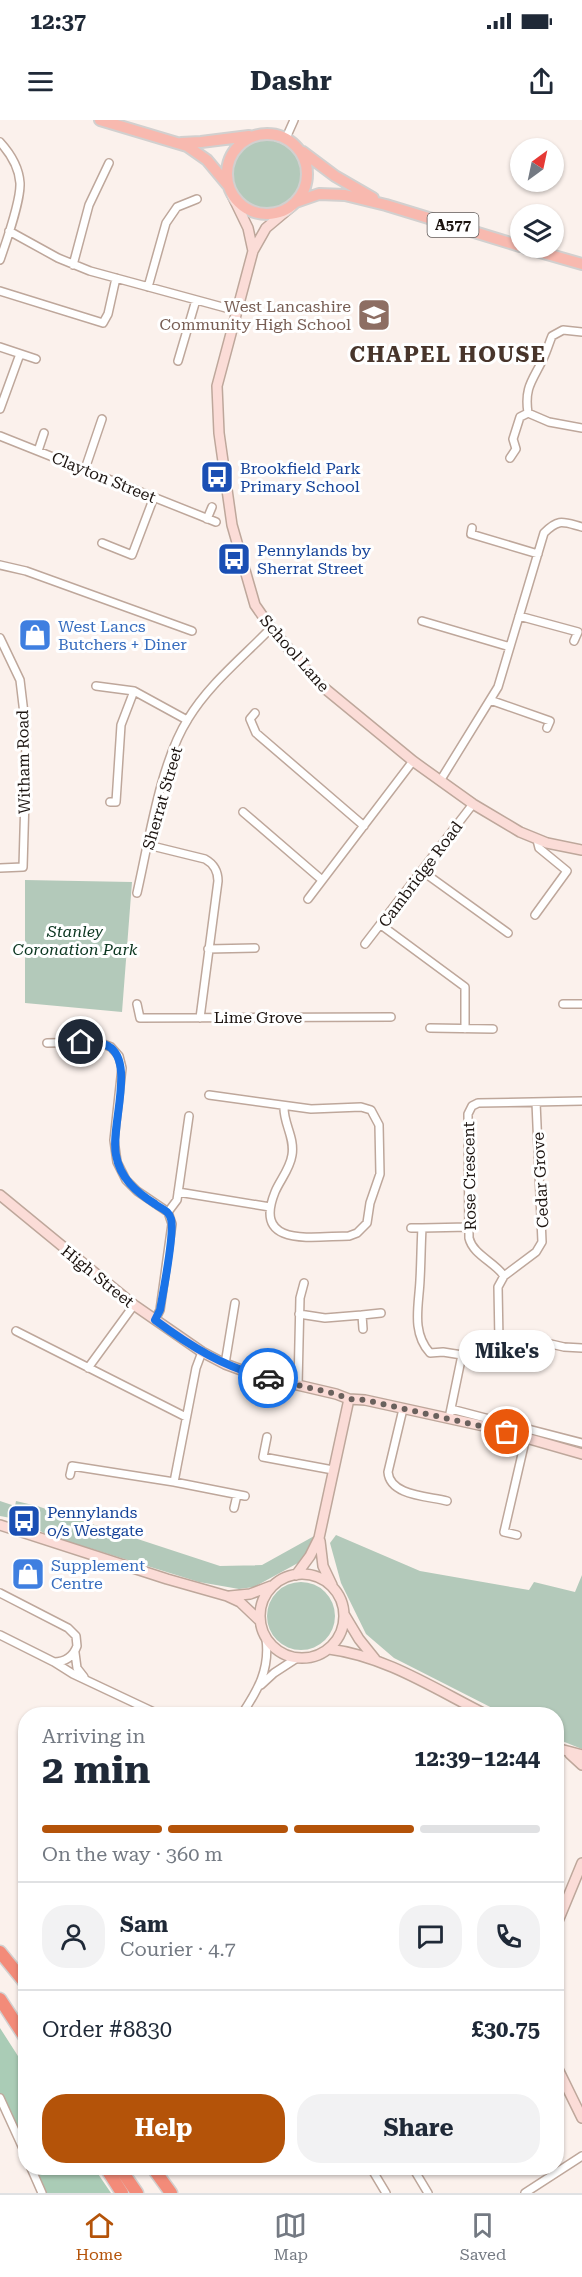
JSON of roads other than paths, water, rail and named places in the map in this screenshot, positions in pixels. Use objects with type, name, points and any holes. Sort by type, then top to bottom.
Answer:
[{"type":"highway","points":[[0,1952],[18,1974]]},
{"type":"highway","points":[[0,1997],[18,2021]]},
{"type":"highway","points":[[0,1997],[18,2026]]},
{"type":"highway","points":[[110,2175],[122,2193]]},
{"type":"highway","points":[[125,2175],[137,2193]]},
{"type":"highway","points":[[150,2175],[162,2193]]},
{"type":"highway","points":[[158,2175],[171,2193]]},
{"type":"main road","name":"A577","points":[[100,120],[178,143],[201,154],[241,205],[252,212],[279,213],[293,204],[326,193],[386,205],[510,243]]},
{"type":"main road","name":"A577","points":[[178,143],[276,134],[286,138],[335,176],[386,205]]},
{"type":"main road","points":[[230,190],[226,172],[228,161],[234,150],[243,141],[253,136]]},
{"type":"main road","points":[[293,204],[307,182],[304,159],[299,149]]},
{"type":"main road","points":[[561,258],[582,264]]},
{"type":"street","points":[[286,138],[294,120]]},
{"type":"street","points":[[0,142],[12,155],[20,183],[0,260]]},
{"type":"street","points":[[73,265],[89,205],[109,163]]},
{"type":"street","points":[[230,190],[248,228],[253,251]]},
{"type":"street","points":[[148,287],[166,223],[177,207],[197,199]]},
{"type":"street","name":"School Lane","points":[[293,204],[266,228],[253,251],[217,386],[219,434],[232,525],[255,604],[271,628],[318,682],[412,761],[473,804],[520,832],[537,840],[582,850]]},
{"type":"street","points":[[9,231],[73,265],[237,311]]},
{"type":"street","points":[[0,291],[103,323],[108,314],[116,278]]},
{"type":"street","points":[[178,362],[196,300]]},
{"type":"street","points":[[528,412],[527,389],[552,336],[563,330],[582,332]]},
{"type":"street","points":[[0,347],[36,359]]},
{"type":"street","points":[[0,409],[20,354]]},
{"type":"street","points":[[528,412],[549,422],[582,428]]},
{"type":"street","points":[[510,458],[516,449],[513,439],[520,417],[528,412]]},
{"type":"street","points":[[84,469],[102,419]]},
{"type":"street","points":[[38,451],[44,434]]},
{"type":"street","name":"Clayton Street","points":[[0,436],[216,522]]},
{"type":"street","points":[[102,543],[132,555],[154,497]]},
{"type":"street","points":[[207,519],[212,507]]},
{"type":"street","points":[[440,781],[498,687],[544,533],[552,525],[560,522],[582,527]]},
{"type":"street","points":[[472,528],[471,534],[538,554]]},
{"type":"street","points":[[0,565],[26,571],[192,632]]},
{"type":"street","points":[[519,616],[578,632],[574,642]]},
{"type":"street","points":[[422,621],[510,647]]},
{"type":"street","name":"Sherrat Street","points":[[137,893],[169,758],[187,720],[202,699],[271,628]]},
{"type":"street","name":"Witham Road","points":[[0,638],[20,680],[25,722],[26,763],[23,867],[0,868]]},
{"type":"street","points":[[0,661],[10,662]]},
{"type":"street","points":[[96,686],[134,691],[187,720]]},
{"type":"street","points":[[110,802],[116,802],[121,725],[134,691]]},
{"type":"street","points":[[490,700],[550,721],[548,728]]},
{"type":"street","points":[[255,713],[250,719],[256,732],[364,826]]},
{"type":"street","points":[[308,899],[412,761]]},
{"type":"street","name":"Cambridge Road","points":[[365,944],[473,804]]},
{"type":"street","points":[[243,812],[322,880]]},
{"type":"street","points":[[535,915],[567,871],[539,848],[537,840]]},
{"type":"street","points":[[148,845],[201,858],[209,861],[215,868],[218,881],[200,1018]]},
{"type":"street","points":[[422,871],[508,933]]},
{"type":"street","points":[[381,925],[465,987],[465,1029]]},
{"type":"street","points":[[208,949],[255,948]]},
{"type":"street","name":"Lime Grove","points":[[137,1004],[140,1018],[391,1017]]},
{"type":"street","points":[[563,1004],[582,1004]]},
{"type":"street","points":[[430,1028],[493,1029]]},
{"type":"street","points":[[47,1042],[98,1042],[111,1047],[119,1056],[122,1068],[114,1140],[117,1162],[126,1180],[136,1191],[168,1212],[172,1224],[160,1310],[155,1320]]},
{"type":"street","points":[[209,1095],[311,1109],[361,1107],[370,1110],[379,1125],[380,1174],[372,1197],[367,1223],[357,1233],[349,1236],[291,1237],[281,1234],[273,1227],[269,1217],[270,1207],[292,1155],[293,1142],[283,1113],[284,1106]]},
{"type":"street","name":"Rose Crescent","points":[[504,1276],[494,1264],[471,1246],[469,1109],[478,1103],[582,1101]]},
{"type":"street","name":"Cedar Grove","points":[[504,1276],[536,1252],[542,1242],[536,1102]]},
{"type":"street","points":[[168,1212],[177,1200],[189,1116]]},
{"type":"street","points":[[178,1192],[270,1207]]},
{"type":"street","name":"High Street","points":[[0,1195],[134,1305],[202,1352],[225,1364],[255,1375],[349,1399],[365,1400],[403,1409],[450,1414],[582,1454]]},
{"type":"street","points":[[411,1228],[469,1227]]},
{"type":"street","points":[[422,1228],[420,1284],[416,1312],[418,1327],[430,1353],[443,1352],[462,1355]]},
{"type":"street","points":[[499,1341],[498,1287],[504,1276]]},
{"type":"street","points":[[298,1385],[299,1314],[304,1283]]},
{"type":"street","points":[[225,1364],[235,1303]]},
{"type":"street","points":[[88,1368],[134,1305]]},
{"type":"street","points":[[299,1314],[342,1318],[381,1313]]},
{"type":"street","points":[[362,1315],[363,1329]]},
{"type":"street","points":[[16,1331],[186,1417]]},
{"type":"street","points":[[582,1348],[564,1347],[538,1341],[473,1343],[462,1355],[450,1414],[582,1443]]},
{"type":"street","points":[[174,1482],[196,1368],[202,1352]]},
{"type":"street","points":[[349,1399],[320,1538],[323,1566],[344,1614],[375,1659]]},
{"type":"street","points":[[403,1409],[388,1472],[390,1481],[402,1491],[447,1501]]},
{"type":"street","points":[[267,1437],[263,1456],[333,1470]]},
{"type":"street","points":[[517,1535],[504,1532],[526,1437]]},
{"type":"street","points":[[70,1475],[72,1466],[245,1496]]},
{"type":"street","points":[[234,1508],[237,1495]]},
{"type":"street","points":[[0,1525],[227,1596],[240,1602],[260,1621]]},
{"type":"street","points":[[296,1575],[320,1538]]},
{"type":"street","points":[[227,1596],[250,1594],[284,1578],[296,1575],[319,1578],[336,1592]]},
{"type":"street","points":[[247,1707],[260,1685],[268,1658],[266,1639],[260,1621],[263,1602],[273,1585]]},
{"type":"street","points":[[0,1593],[73,1632],[77,1641],[75,1653],[77,1668],[86,1679]]},
{"type":"street","points":[[266,1639],[285,1655],[297,1658],[319,1655],[329,1649],[338,1639],[343,1627],[344,1614]]},
{"type":"street","points":[[0,1635],[144,1707]]},
{"type":"street","points":[[329,1649],[354,1652],[375,1659],[471,1707]]},
{"type":"street","points":[[54,1662],[66,1660],[75,1653]]},
{"type":"street","points":[[260,1685],[297,1658]]},
{"type":"street","points":[[564,1751],[582,1755]]},
{"type":"street","points":[[568,1753],[582,1765]]},
{"type":"street","points":[[564,1908],[582,1863]]},
{"type":"street","points":[[570,1894],[582,1878]]},
{"type":"street","points":[[564,2082],[582,2118]]},
{"type":"street","points":[[0,2098],[18,2137]]},
{"type":"street","points":[[564,2168],[582,2156]]},
{"type":"street","points":[[34,2175],[42,2193]]},
{"type":"street","points":[[375,2175],[386,2193]]},
{"type":"street","points":[[417,2175],[428,2193]]},
{"type":"street","points":[[525,2193],[553,2175]]},
{"type":"place","name":"West Lancashire Community High School","points":[[374,315]]},
{"type":"place","name":"Brookfield Park Primary School","points":[[217,477]]},
{"type":"place","name":"Pennylands by Sherrat Street","points":[[234,559]]},
{"type":"place","name":"West Lancs Butchers + Diner","points":[[35,635]]},
{"type":"place","name":"Mike's","points":[[507,1432]]},
{"type":"place","name":"Pennylands o/s Westgate","points":[[24,1521]]},
{"type":"place","name":"Supplement Centre","points":[[28,1574]]},
{"type":"district","name":"CHAPEL HOUSE","points":[[448,354]]},
{"type":"park label","name":"Stanley Coronation Park","points":[[75,940]]}]
